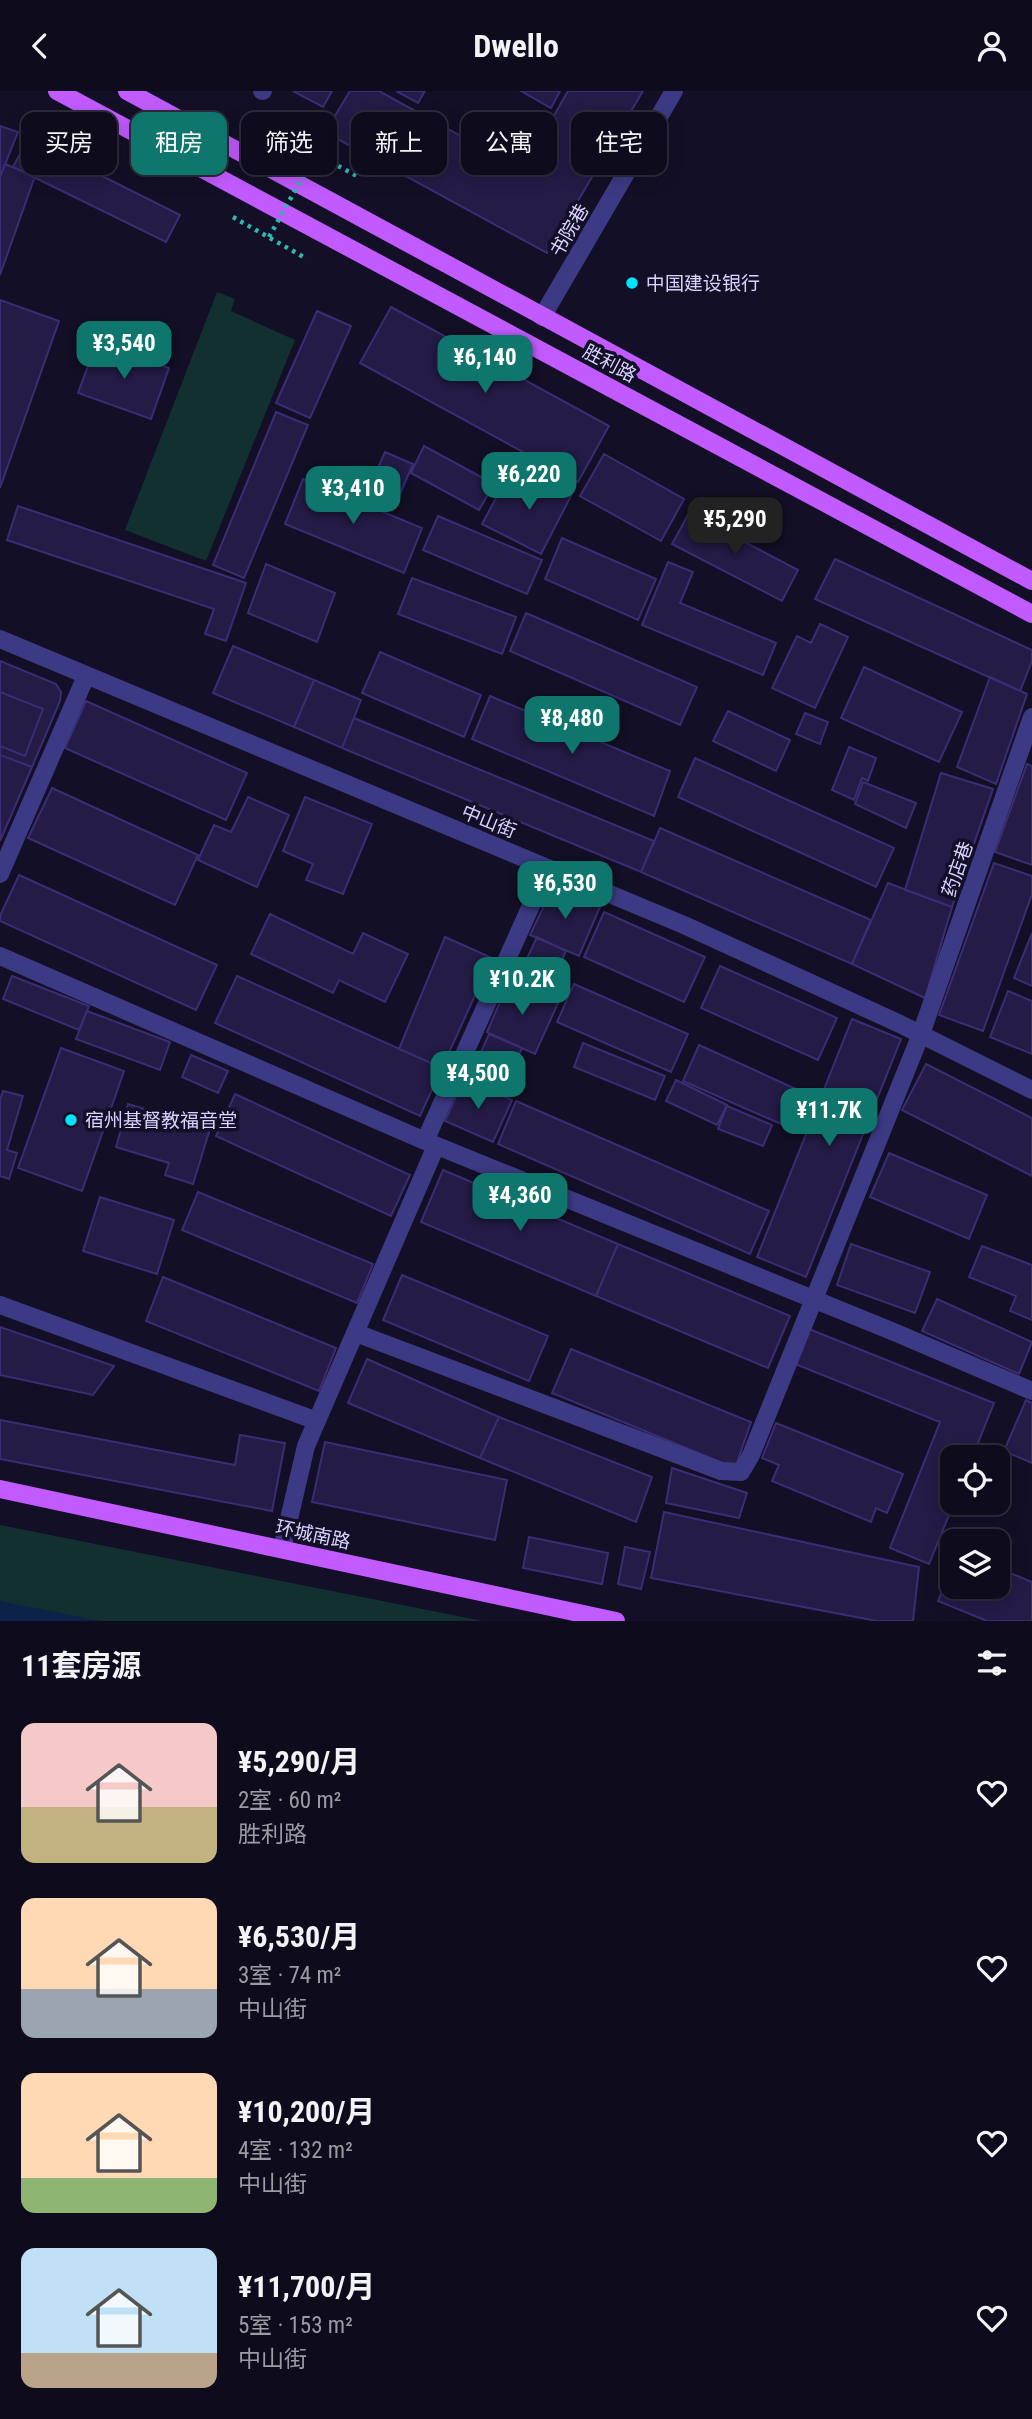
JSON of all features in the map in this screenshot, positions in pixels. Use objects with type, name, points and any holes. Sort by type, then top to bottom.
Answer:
[{"type":"main road","name":"胜利路","points":[[57,91],[1032,614]]},
{"type":"main road","name":"胜利路","points":[[127,91],[1032,581]]},
{"type":"main road","name":"环城南路","points":[[0,1489],[616,1621]]},
{"type":"street","name":"书院巷","points":[[542,317],[674,91]]},
{"type":"street","name":"中山街","points":[[0,639],[684,925],[921,1034],[1032,1090]]},
{"type":"street","points":[[0,874],[86,676]]},
{"type":"street","name":"药店巷","points":[[356,1333],[720,1471],[741,1472],[751,1455],[921,1034],[1032,717]]},
{"type":"street","points":[[282,1549],[306,1446],[356,1333],[430,1144],[548,868]]},
{"type":"street","points":[[0,956],[430,1144],[1032,1391]]},
{"type":"street","points":[[0,1305],[317,1422]]},
{"type":"path","points":[[337,165],[357,176]]},
{"type":"path","points":[[269,237],[304,175]]},
{"type":"path","points":[[233,217],[307,259]]},
{"type":"green space","points":[[217,292],[235,299],[231,311],[295,340],[206,561],[125,530]]},
{"type":"green space","points":[[0,1525],[483,1621],[46,1621],[0,1612]]},
{"type":"water","points":[[0,1601],[101,1621],[0,1621]]},
{"type":"building","points":[[293,91],[332,91],[323,107]]},
{"type":"building","points":[[350,91],[379,91],[417,112],[351,112],[351,146],[337,139],[337,112]]},
{"type":"building","points":[[396,91],[425,91],[418,103]]},
{"type":"building","points":[[521,91],[560,91],[551,108]]},
{"type":"building","points":[[568,91],[643,91],[631,112],[571,112],[571,175],[593,175],[547,253],[404,175],[447,175],[447,128],[461,136],[461,175],[557,175],[556,112]]},
{"type":"building","points":[[0,126],[18,132],[0,177]]},
{"type":"building","points":[[21,152],[21,171],[13,167]]},
{"type":"building","points":[[5,164],[21,170],[21,175],[35,176],[0,275],[0,177]]},
{"type":"building","points":[[29,175],[100,175],[180,215],[166,242]]},
{"type":"building","points":[[0,300],[59,321],[0,488]]},
{"type":"building","points":[[391,307],[609,426],[578,482],[360,363]]},
{"type":"building","points":[[317,311],[351,326],[310,418],[276,403]]},
{"type":"building","points":[[97,342],[169,368],[151,419],[78,393]]},
{"type":"building","points":[[276,412],[308,425],[244,578],[213,565]]},
{"type":"building","points":[[424,446],[494,484],[479,510],[411,473]]},
{"type":"building","points":[[385,452],[413,464],[396,503],[368,490]]},
{"type":"building","points":[[604,454],[684,499],[661,541],[580,496]]},
{"type":"building","points":[[530,471],[572,494],[541,554],[482,524],[502,487],[517,496]]},
{"type":"building","points":[[303,479],[422,528],[404,573],[285,524]]},
{"type":"building","points":[[18,506],[246,583],[226,641],[205,634],[214,609],[7,540]]},
{"type":"building","points":[[689,513],[798,570],[782,601],[672,544]]},
{"type":"building","points":[[438,516],[542,560],[527,594],[423,550]]},
{"type":"building","points":[[562,538],[656,579],[638,620],[545,579]]},
{"type":"building","points":[[835,559],[1032,650],[1032,661],[1020,691],[815,599]]},
{"type":"building","points":[[668,562],[693,572],[680,603],[776,643],[763,675],[642,625]]},
{"type":"building","points":[[266,564],[335,593],[317,642],[248,613]]},
{"type":"building","points":[[412,578],[516,617],[502,654],[398,614]]},
{"type":"building","points":[[526,613],[697,687],[680,725],[510,651]]},
{"type":"building","points":[[820,624],[848,637],[815,708],[772,688],[797,636],[811,643]]},
{"type":"building","points":[[233,646],[314,680],[294,727],[213,693]]},
{"type":"building","points":[[380,652],[481,695],[464,737],[362,693]]},
{"type":"building","points":[[0,661],[56,684],[61,692],[60,701],[32,767],[0,755],[0,746],[25,756],[43,709],[0,692]]},
{"type":"building","points":[[864,667],[962,712],[939,762],[841,718]]},
{"type":"building","points":[[990,677],[1027,694],[996,784],[957,767]]},
{"type":"building","points":[[314,680],[361,700],[342,748],[294,727]]},
{"type":"building","points":[[0,692],[43,709],[25,756],[0,746]]},
{"type":"building","points":[[490,696],[670,771],[654,816],[472,739]]},
{"type":"building","points":[[86,701],[247,773],[226,820],[65,748]]},
{"type":"building","points":[[728,711],[790,740],[776,771],[713,741]]},
{"type":"building","points":[[805,713],[828,722],[820,744],[796,734]]},
{"type":"building","points":[[354,718],[654,841],[641,872],[342,748]]},
{"type":"building","points":[[849,747],[876,758],[868,781],[862,778],[854,800],[832,790]]},
{"type":"building","points":[[0,755],[32,767],[0,841]]},
{"type":"building","points":[[695,758],[894,848],[876,887],[678,797]]},
{"type":"building","points":[[1027,764],[1032,766],[1032,865],[995,852]]},
{"type":"building","points":[[941,773],[993,789],[952,907],[905,890]]},
{"type":"building","points":[[863,782],[916,803],[906,828],[855,804]]},
{"type":"building","points":[[52,788],[198,855],[175,905],[28,838]]},
{"type":"building","points":[[248,797],[289,815],[257,887],[198,860],[214,825],[231,832]]},
{"type":"building","points":[[305,797],[372,824],[343,894],[306,880],[313,864],[283,851]]},
{"type":"building","points":[[660,828],[871,920],[852,964],[641,872]]},
{"type":"building","points":[[994,863],[1032,876],[1032,894],[983,1031],[939,1015]]},
{"type":"building","points":[[19,875],[217,965],[196,1010],[0,921]]},
{"type":"building","points":[[888,883],[952,907],[925,998],[852,964]]},
{"type":"building","points":[[553,887],[600,907],[579,956],[530,935]]},
{"type":"building","points":[[604,912],[705,957],[684,1002],[584,957]]},
{"type":"building","points":[[270,914],[353,954],[363,933],[408,954],[385,1002],[339,980],[333,993],[251,954]]},
{"type":"building","points":[[1032,933],[1032,986],[1014,978]]},
{"type":"building","points":[[445,937],[492,958],[442,1068],[399,1049]]},
{"type":"building","points":[[537,937],[566,951],[545,997],[515,984]]},
{"type":"building","points":[[720,966],[837,1018],[818,1060],[701,1008]]},
{"type":"building","points":[[12,976],[89,1006],[79,1030],[3,999]]},
{"type":"building","points":[[237,976],[442,1068],[420,1116],[215,1023]]},
{"type":"building","points":[[509,981],[558,1003],[535,1054],[487,1032]]},
{"type":"building","points":[[574,984],[688,1034],[671,1072],[557,1022]]},
{"type":"building","points":[[1008,991],[1032,1001],[1032,1054],[990,1037]]},
{"type":"building","points":[[87,1011],[170,1042],[160,1070],[76,1039]]},
{"type":"building","points":[[852,1019],[901,1039],[806,1277],[757,1257]]},
{"type":"building","points":[[489,1034],[522,1048],[501,1095],[468,1081]]},
{"type":"building","points":[[583,1043],[665,1076],[655,1100],[574,1067]]},
{"type":"building","points":[[699,1045],[805,1093],[790,1128],[683,1081]]},
{"type":"building","name":"宿州基督教福音堂","points":[[61,1048],[124,1071],[82,1191],[18,1168]]},
{"type":"building","points":[[191,1055],[228,1071],[218,1093],[182,1077]]},
{"type":"building","points":[[926,1064],[1032,1118],[1032,1176],[902,1110]]},
{"type":"building","points":[[464,1079],[512,1100],[493,1142],[445,1121]]},
{"type":"building","points":[[676,1080],[727,1105],[717,1125],[666,1101]]},
{"type":"building","points":[[3,1091],[23,1096],[7,1150],[17,1153],[9,1179],[0,1176],[0,1100]]},
{"type":"building","points":[[235,1094],[410,1175],[391,1216],[216,1136]]},
{"type":"building","points":[[516,1101],[769,1211],[750,1254],[498,1144]]},
{"type":"building","points":[[128,1104],[210,1129],[193,1184],[165,1175],[169,1163],[116,1147]]},
{"type":"building","points":[[727,1106],[772,1125],[763,1146],[718,1129]]},
{"type":"building","points":[[889,1153],[987,1195],[969,1239],[870,1197]]},
{"type":"building","points":[[443,1170],[618,1244],[596,1296],[421,1222]]},
{"type":"building","points":[[198,1192],[373,1264],[357,1303],[182,1230]]},
{"type":"building","points":[[100,1197],[174,1220],[157,1274],[83,1251]]},
{"type":"building","points":[[618,1244],[790,1316],[768,1368],[596,1296]]},
{"type":"building","points":[[851,1244],[930,1272],[915,1313],[837,1285]]},
{"type":"building","points":[[982,1246],[1032,1265],[1032,1320],[1010,1311],[1016,1296],[969,1277]]},
{"type":"building","points":[[402,1275],[548,1336],[529,1381],[383,1320]]},
{"type":"building","points":[[163,1277],[336,1348],[319,1391],[146,1321]]},
{"type":"building","points":[[937,1299],[1032,1342],[1019,1374],[922,1331]]},
{"type":"building","points":[[0,1327],[114,1366],[93,1395],[0,1375]]},
{"type":"building","points":[[809,1329],[994,1403],[977,1445],[940,1445],[940,1515],[949,1515],[943,1529],[940,1529],[940,1537],[929,1564],[890,1548],[940,1422],[795,1364]]},
{"type":"building","points":[[571,1349],[751,1422],[735,1468],[552,1393]]},
{"type":"building","points":[[367,1359],[499,1417],[480,1458],[348,1403]]},
{"type":"building","points":[[1026,1400],[1032,1403],[1032,1463],[1010,1454],[1010,1445],[1007,1445]]},
{"type":"building","points":[[499,1417],[652,1477],[636,1522],[480,1458]]},
{"type":"building","points":[[0,1420],[235,1465],[240,1435],[285,1443],[272,1511],[0,1459]]},
{"type":"building","points":[[776,1423],[903,1474],[887,1513],[876,1508],[871,1522],[772,1481],[779,1465],[762,1458]]},
{"type":"building","points":[[325,1442],[507,1480],[495,1540],[312,1502]]},
{"type":"building","points":[[672,1468],[747,1493],[739,1518],[666,1503]]},
{"type":"building","points":[[664,1512],[919,1567],[913,1621],[877,1621],[651,1578]]},
{"type":"building","points":[[529,1537],[608,1553],[602,1584],[523,1568]]},
{"type":"building","points":[[625,1547],[650,1552],[641,1589],[618,1584]]},
{"type":"building","points":[[1010,1573],[1032,1582],[1032,1621],[987,1621],[938,1601],[940,1596],[940,1599],[1010,1599]]},
{"type":"place","name":"中国建设银行","points":[[632,283]]},
{"type":"place","name":"宿州基督教福音堂","points":[[71,1120]]}]
